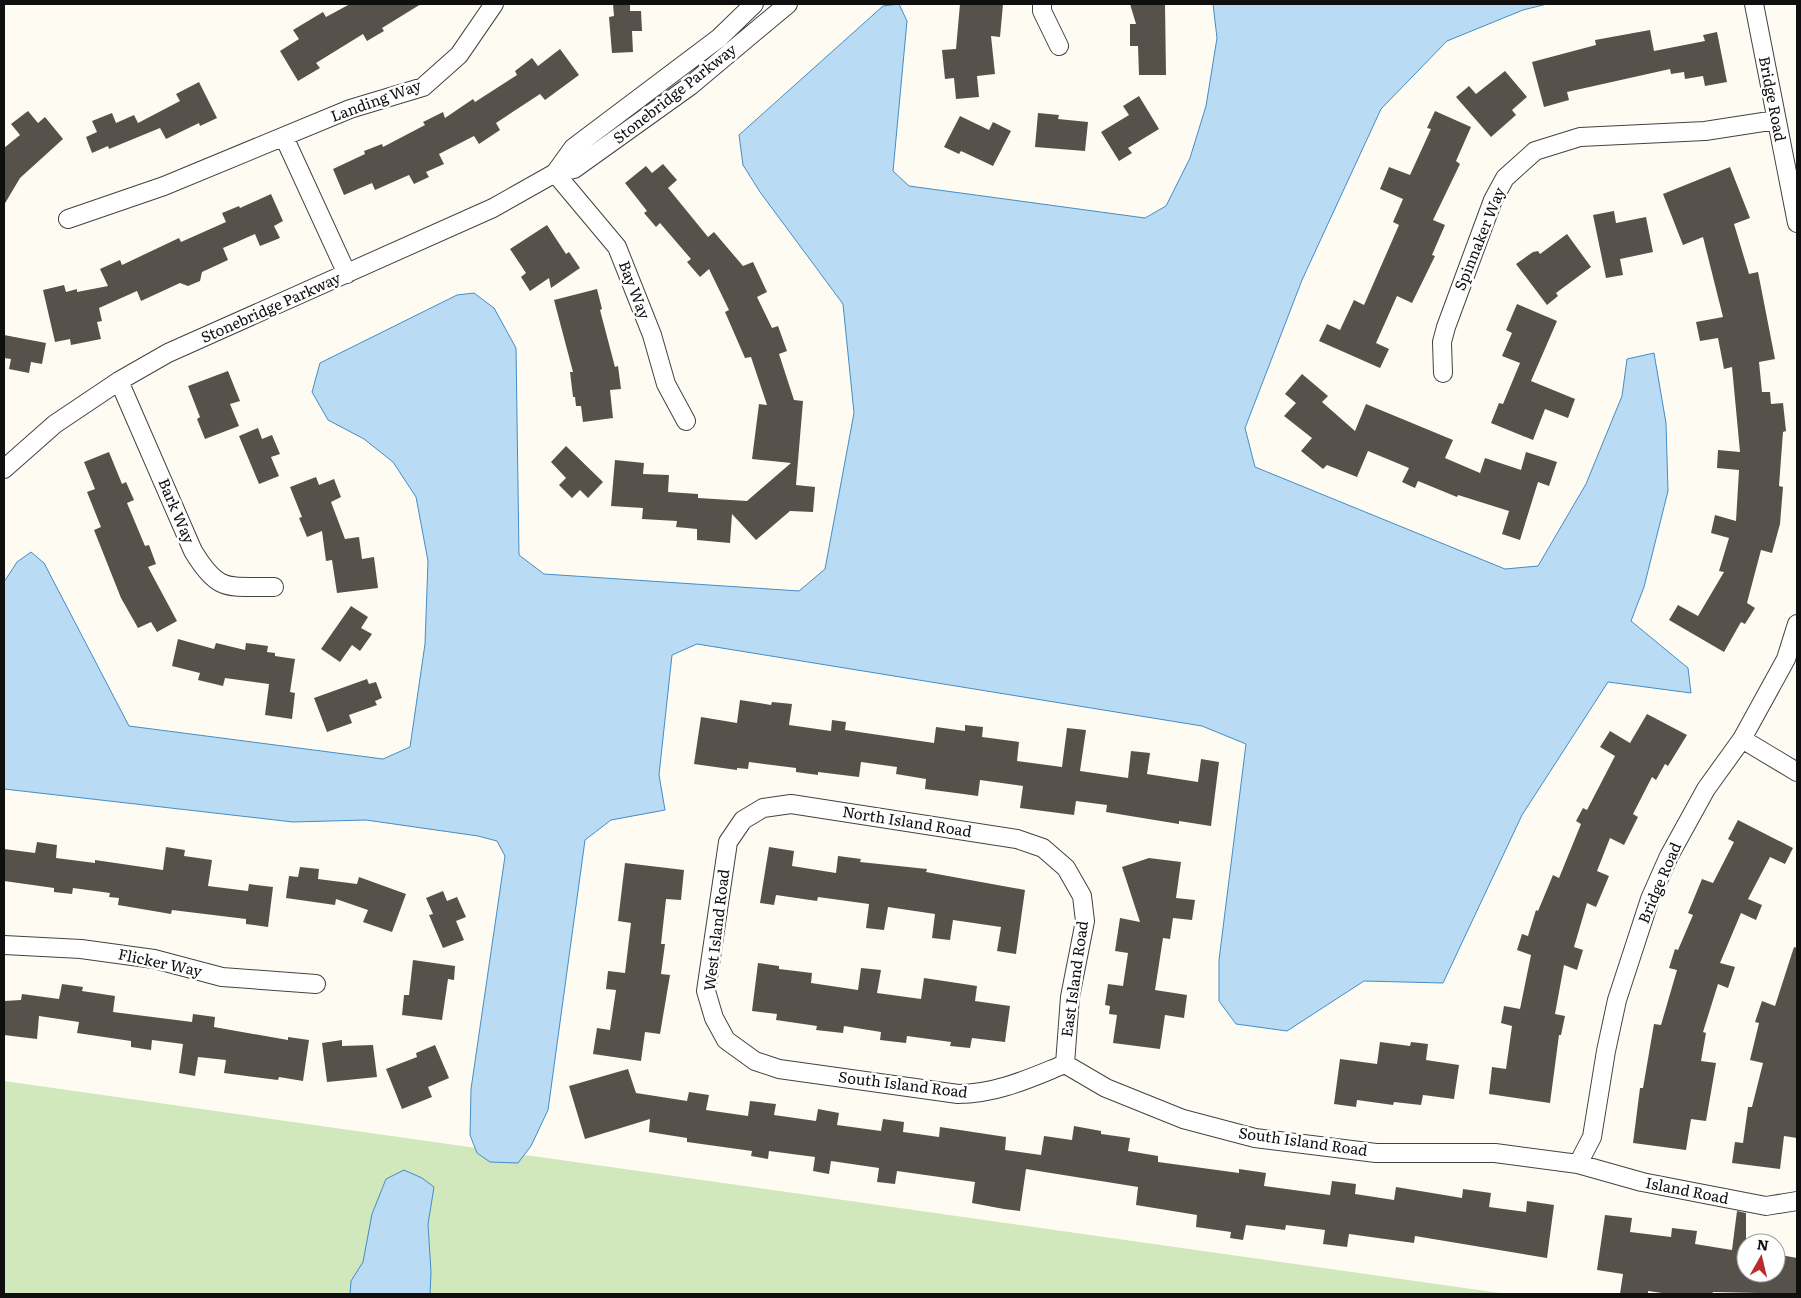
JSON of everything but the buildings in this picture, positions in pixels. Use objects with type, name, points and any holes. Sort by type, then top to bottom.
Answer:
[{"type":"street","name":"Landing Way","points":[[68,220],[164,186],[350,109],[423,87],[459,55],[494,4]]},
{"type":"street","name":"Stonebridge Parkway","points":[[556,173],[573,148],[719,38],[754,4]]},
{"type":"street","points":[[1042,4],[1042,11],[1059,46]]},
{"type":"street","name":"Bridge Road","points":[[1754,4],[1797,223]]},
{"type":"street","name":"Stonebridge Parkway","points":[[4,469],[55,424],[119,381],[168,353],[493,208],[556,173],[574,169],[690,86],[776,7]]},
{"type":"street","name":"Spinnaker Way","points":[[1443,373],[1442,342],[1446,327],[1485,220],[1505,178],[1535,151],[1580,137],[1705,131],[1776,120]]},
{"type":"street","points":[[284,137],[347,274]]},
{"type":"street","name":"Bay Way","points":[[556,173],[618,247],[652,335],[666,384],[686,421]]},
{"type":"street","name":"Bark Way","points":[[119,381],[193,551],[206,572],[223,586],[274,587]]},
{"type":"street","name":"Bridge Road","points":[[1578,1164],[1592,1137],[1606,1051],[1617,1000],[1650,899],[1669,856],[1706,790],[1742,739],[1786,659],[1797,624]]},
{"type":"street","points":[[1742,739],[1797,772]]},
{"type":"street","name":"North Island Road","points":[[743,820],[763,808],[791,804],[1017,840],[1043,848],[1066,868]]},
{"type":"street","name":"West Island Road","points":[[726,1040],[714,1018],[706,991],[728,842],[743,820]]},
{"type":"street","name":"East Island Road","points":[[1065,1064],[1070,997],[1085,921],[1082,896],[1066,868]]},
{"type":"street","name":"Flicker Way","points":[[4,945],[81,949],[154,959],[222,976],[316,984]]},
{"type":"street","name":"South Island Road","points":[[726,1040],[755,1061],[779,1069],[958,1094],[979,1094],[1000,1090],[1065,1064],[1106,1088],[1183,1119],[1254,1138],[1376,1153],[1495,1153],[1578,1164]]},
{"type":"street","name":"Island Road","points":[[1578,1164],[1642,1182],[1766,1206],[1797,1201]]},
{"type":"green space","points":[[4,1081],[1507,1294],[4,1294]]},
{"type":"water","points":[[899,4],[907,21],[893,171],[909,186],[1145,218],[1166,206],[1190,158],[1206,106],[1217,38],[1213,4],[1547,4],[1523,10],[1447,41],[1381,109],[1302,280],[1245,428],[1255,467],[1505,569],[1538,566],[1586,484],[1622,396],[1627,359],[1654,353],[1666,423],[1668,491],[1644,587],[1631,621],[1688,668],[1691,693],[1608,682],[1522,815],[1443,983],[1364,981],[1287,1031],[1236,1024],[1219,1001],[1219,960],[1246,744],[1202,726],[697,644],[672,655],[659,775],[665,810],[611,820],[585,840],[548,1110],[531,1146],[518,1163],[490,1162],[477,1153],[470,1135],[471,1089],[505,856],[497,841],[478,836],[366,820],[293,822],[4,789],[4,582],[17,562],[31,552],[44,563],[129,726],[383,759],[410,747],[425,644],[428,561],[416,497],[393,462],[364,439],[328,420],[312,392],[320,363],[457,295],[474,293],[494,308],[516,348],[519,555],[544,574],[799,591],[825,569],[854,413],[843,304],[760,192],[743,165],[739,135],[883,6]]},
{"type":"water","points":[[404,1170],[422,1178],[434,1187],[428,1224],[431,1272],[430,1294],[350,1294],[351,1281],[363,1262],[372,1214],[386,1179]]}]
